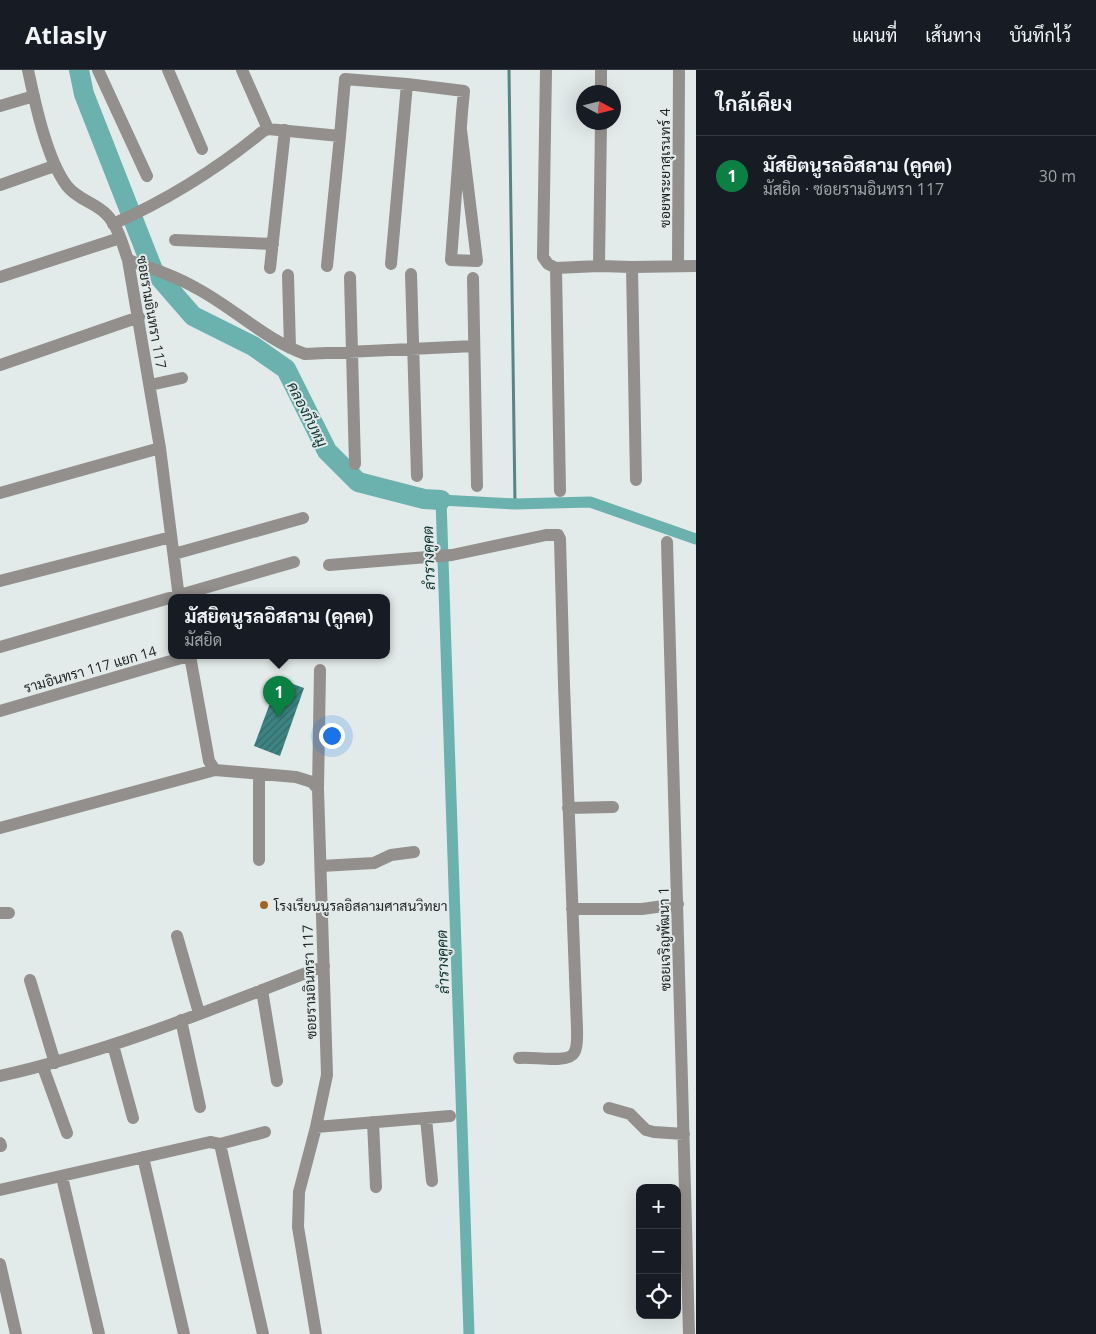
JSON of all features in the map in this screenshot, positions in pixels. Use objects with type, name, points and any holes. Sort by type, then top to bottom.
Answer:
[{"type":"street","name":"ซอยรามอินทรา 117","points":[[28,70],[54,166],[68,187],[107,215],[120,238],[128,260],[160,448],[179,594]]},
{"type":"street","points":[[98,70],[147,176]]},
{"type":"street","points":[[168,70],[202,150]]},
{"type":"street","points":[[242,70],[268,129]]},
{"type":"street","points":[[546,70],[543,257],[548,264],[556,268],[696,266]]},
{"type":"street","points":[[601,85],[602,70]]},
{"type":"street","name":"ซอยพระยาสุเรนทร์ 4","points":[[678,266],[679,70]]},
{"type":"street","points":[[326,266],[346,74],[464,92],[460,130],[451,260],[477,261],[460,130]]},
{"type":"street","points":[[391,264],[408,84]]},
{"type":"street","points":[[0,106],[34,96]]},
{"type":"street","points":[[113,224],[156,204],[190,184],[233,156],[268,129],[340,136]]},
{"type":"street","points":[[270,268],[286,130]]},
{"type":"street","points":[[599,266],[601,130]]},
{"type":"street","points":[[0,185],[54,166]]},
{"type":"street","points":[[0,277],[120,238]]},
{"type":"street","points":[[175,240],[273,244]]},
{"type":"street","points":[[128,260],[196,288],[268,336],[305,354],[474,346]]},
{"type":"street","points":[[632,267],[636,480]]},
{"type":"street","points":[[556,268],[560,490]]},
{"type":"street","points":[[411,274],[417,476]]},
{"type":"street","points":[[288,275],[290,348]]},
{"type":"street","points":[[350,277],[355,464]]},
{"type":"street","points":[[473,278],[477,486]]},
{"type":"street","points":[[0,365],[139,317]]},
{"type":"street","points":[[150,385],[182,378]]},
{"type":"street","points":[[0,493],[160,448]]},
{"type":"street","points":[[174,554],[303,518]]},
{"type":"street","points":[[329,565],[452,555],[546,534],[558,535],[560,539],[577,1029],[574,1054],[570,1058],[528,1056],[519,1058]]},
{"type":"street","points":[[0,581],[171,537]]},
{"type":"street","name":"ซอยเจริญพัฒนา 1","points":[[667,542],[689,1334]]},
{"type":"street","points":[[189,594],[294,562]]},
{"type":"street","points":[[0,647],[168,600]]},
{"type":"street","name":"รามอินทรา 117 แยก 14","points":[[0,711],[179,659]]},
{"type":"street","points":[[190,659],[209,761],[215,770]]},
{"type":"street","name":"ซอยรามอินทรา 117","points":[[316,1334],[299,1236],[297,1212],[299,1192],[327,1075],[318,789],[320,670]]},
{"type":"street","points":[[0,828],[215,770],[306,779],[312,782],[318,789]]},
{"type":"street","points":[[259,774],[259,860]]},
{"type":"street","points":[[568,808],[613,807]]},
{"type":"street","points":[[321,866],[374,863],[391,855],[414,852]]},
{"type":"street","points":[[572,909],[642,909],[678,904]]},
{"type":"street","points":[[177,936],[200,1013]]},
{"type":"street","points":[[0,1076],[49,1065],[113,1045],[324,966]]},
{"type":"street","points":[[30,980],[49,1065],[67,1133]]},
{"type":"street","points":[[262,990],[277,1081]]},
{"type":"street","points":[[181,1020],[200,1107]]},
{"type":"street","points":[[113,1045],[133,1118]]},
{"type":"street","points":[[610,1108],[630,1114],[646,1130],[684,1134]]},
{"type":"street","points":[[316,1127],[450,1116]]},
{"type":"street","points":[[426,1118],[432,1181]]},
{"type":"street","points":[[372,1122],[376,1187]]},
{"type":"street","points":[[0,1190],[210,1142],[220,1144],[265,1132]]},
{"type":"street","points":[[220,1144],[263,1334]]},
{"type":"street","points":[[143,1157],[184,1334]]},
{"type":"street","points":[[62,1176],[99,1334]]},
{"type":"street","points":[[0,1264],[16,1334]]},
{"type":"building","points":[[279,679],[304,688],[280,756],[254,746]]},
{"type":"waterway","name":"คลองกีบหมู","points":[[79,70],[84,94],[153,270],[193,316],[253,346],[286,369],[327,451],[358,482],[424,499],[441,500]]},
{"type":"waterway","points":[[509,70],[515,504]]},
{"type":"waterway","name":"ลำรางคูคต","points":[[469,1334],[441,500],[515,504],[590,502],[696,539]]},
{"type":"place","name":"มัสยิตนูรลอิสลาม (คูคต)","points":[[279,717]]},
{"type":"place","name":"โรงเรียนนูรลอิสลามศาสนวิทยา","points":[[264,905]]}]
